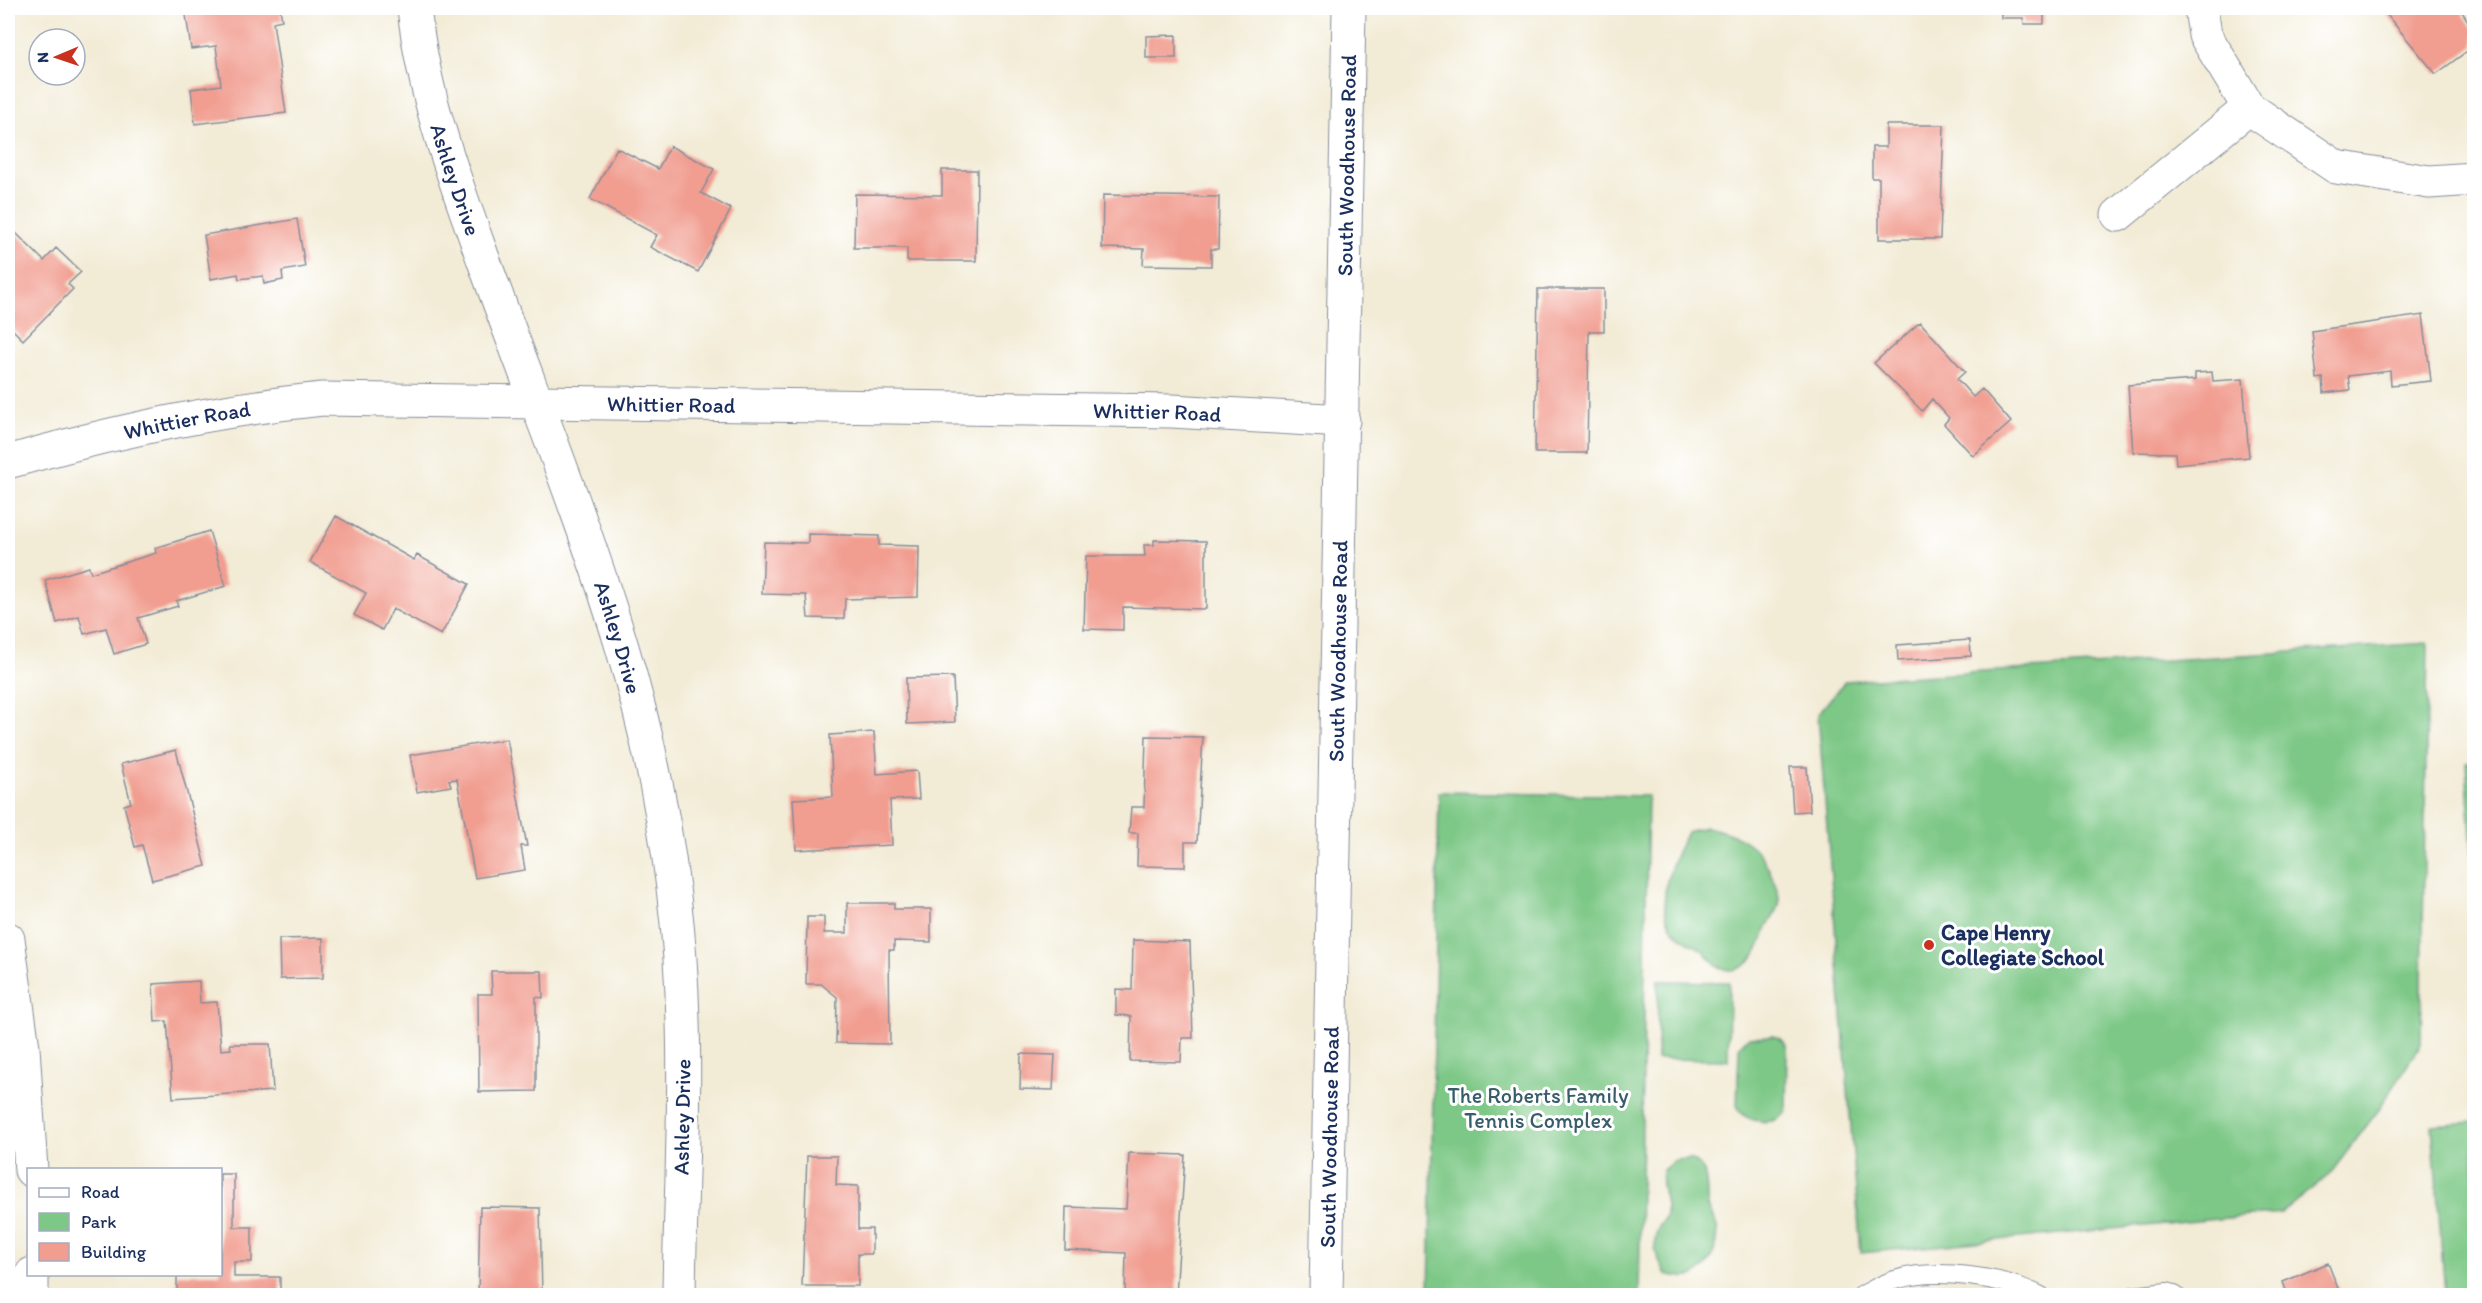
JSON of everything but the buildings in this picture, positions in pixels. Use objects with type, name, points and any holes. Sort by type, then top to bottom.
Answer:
[{"type":"street","name":"Ashley Drive","points":[[414,8],[419,51],[438,133],[589,547],[622,649],[657,789],[672,885],[683,1021],[679,1296]]},
{"type":"street","name":"South Woodhouse Road","points":[[1326,1296],[1349,8]]},
{"type":"street","points":[[2201,8],[2205,35],[2249,108],[2336,167],[2429,182],[2475,179]]},
{"type":"street","points":[[2118,215],[2249,108]]},
{"type":"street","name":"Whittier Road","points":[[8,462],[141,427],[249,407],[322,399],[1172,411],[1343,421]]},
{"type":"street","points":[[8,939],[23,1048],[31,1168]]},
{"type":"street","points":[[32,1276],[32,1296]]},
{"type":"lane","points":[[1861,1296],[1895,1280],[1958,1275],[2025,1288],[2041,1296]]},
{"type":"lane","points":[[2133,1296],[2167,1292],[2176,1296]]},
{"type":"green space","points":[[2428,643],[2421,1044],[2377,1112],[2330,1174],[2281,1213],[1861,1253],[1818,714],[1845,681]]},
{"type":"green space","points":[[2474,762],[2474,882],[2466,763]]},
{"type":"green space","name":"The Roberts Family Tennis Complex","points":[[1439,792],[1648,796],[1639,1295],[1429,1295]]},
{"type":"green space","points":[[1705,827],[1729,833],[1755,849],[1768,867],[1779,895],[1778,908],[1767,926],[1757,951],[1746,964],[1736,969],[1720,967],[1701,950],[1681,937],[1671,926],[1666,914],[1664,900],[1666,886],[1675,857],[1687,832]]},
{"type":"green space","points":[[1658,981],[1729,982],[1728,1060],[1657,1059]]},
{"type":"green space","points":[[1773,1036],[1781,1039],[1787,1045],[1786,1112],[1775,1120],[1754,1120],[1737,1108],[1739,1047],[1749,1037]]},
{"type":"green space","points":[[2474,1122],[2474,1295],[2445,1295],[2432,1125]]},
{"type":"green space","points":[[1690,1159],[1701,1167],[1706,1179],[1708,1206],[1716,1225],[1717,1241],[1709,1261],[1699,1272],[1691,1276],[1677,1277],[1666,1274],[1659,1262],[1655,1245],[1657,1232],[1666,1215],[1662,1171],[1675,1160]]},
{"type":"place","name":"Cape Henry Collegiate School","points":[[1929,945]]}]
